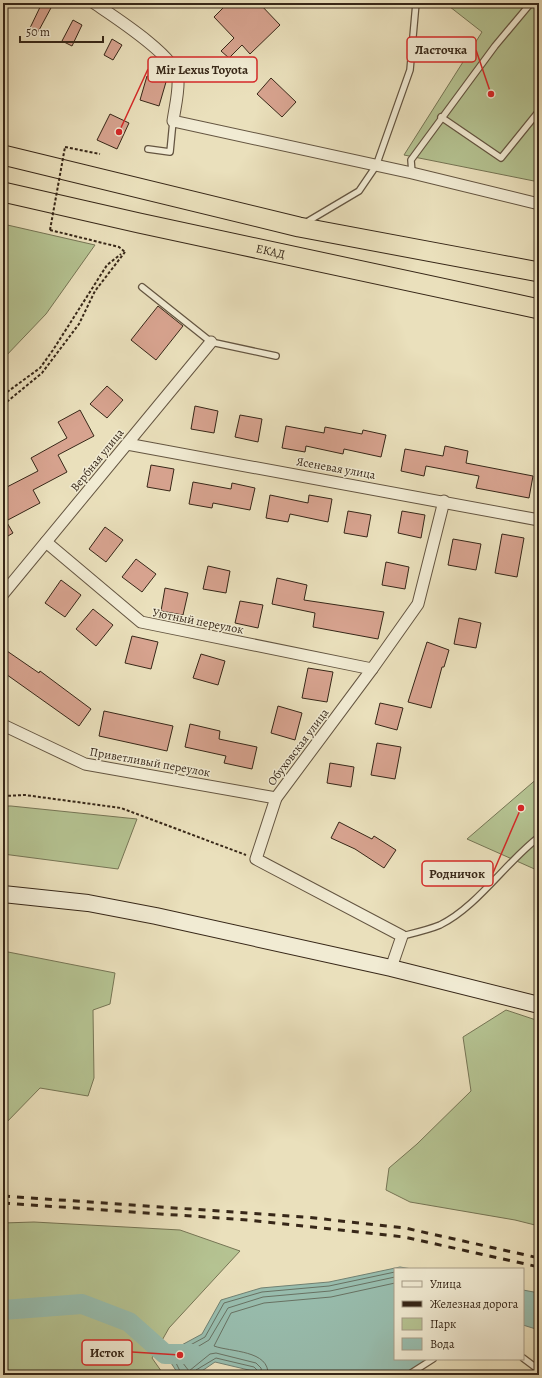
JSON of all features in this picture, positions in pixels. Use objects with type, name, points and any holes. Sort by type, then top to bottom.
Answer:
[{"type":"highway","points":[[3,155],[299,226],[539,272]]},
{"type":"highway","name":"ЕКАД","points":[[3,192],[139,223],[539,309]]},
{"type":"main road","points":[[3,894],[88,903],[149,915],[391,968],[539,1006]]},
{"type":"street","points":[[94,3],[149,42],[172,65],[178,77],[173,121],[376,166],[412,172],[539,204]]},
{"type":"street","name":"Вербная улица","points":[[3,594],[211,342]]},
{"type":"street","name":"Ясеневая улица","points":[[127,444],[444,501],[539,520]]},
{"type":"street","name":"Обуховская улица","points":[[256,859],[276,798],[372,669],[418,604],[444,501]]},
{"type":"street","name":"Уютный переулок","points":[[46,542],[141,622],[372,669]]},
{"type":"street","name":"Приветливый переулок","points":[[3,725],[85,764],[276,798]]},
{"type":"street","points":[[256,859],[402,936],[391,968]]},
{"type":"lane","points":[[299,226],[359,191],[376,166],[410,70],[416,3]]},
{"type":"lane","points":[[412,172],[411,160],[441,117],[495,46],[532,3]]},
{"type":"lane","points":[[441,117],[501,158],[539,111]]},
{"type":"lane","points":[[148,149],[170,152],[173,121]]},
{"type":"lane","points":[[142,288],[211,342],[276,356]]},
{"type":"lane","points":[[402,936],[440,924],[467,906],[526,847],[539,837]]},
{"type":"lane","points":[[524,1359],[539,1370]]},
{"type":"lane","points":[[408,1375],[430,1360]]},
{"type":"path","points":[[100,154],[65,147],[50,230],[119,247],[125,252]]},
{"type":"path","points":[[3,395],[40,368],[57,344],[106,265],[125,252]]},
{"type":"path","points":[[3,405],[42,373],[79,324],[95,291],[125,252]]},
{"type":"path","points":[[3,796],[25,795],[121,808],[256,859]]},
{"type":"green space","points":[[445,3],[539,3],[539,182],[404,155],[482,32]]},
{"type":"green space","points":[[3,224],[95,245],[46,314],[3,359]]},
{"type":"green space","points":[[539,777],[539,871],[467,839]]},
{"type":"green space","points":[[3,806],[137,819],[118,869],[3,854]]},
{"type":"green space","points":[[3,951],[115,973],[110,1004],[93,1010],[94,1078],[88,1096],[40,1088],[3,1126]]},
{"type":"green space","points":[[506,1010],[539,1021],[539,1226],[515,1220],[410,1202],[386,1190],[389,1168],[417,1144],[471,1091],[463,1037]]},
{"type":"green space","points":[[34,1222],[180,1230],[240,1251],[169,1328],[152,1358],[164,1375],[3,1375],[3,1223]]},
{"type":"water","points":[[394,1268],[394,1360],[430,1360],[407,1375],[253,1375],[253,1371],[215,1362],[196,1375],[179,1375],[165,1354],[202,1334],[221,1300],[261,1288],[329,1282]]},
{"type":"water","points":[[524,1290],[539,1293],[539,1330],[524,1325]]},
{"type":"building","points":[[42,3],[52,6],[38,32],[30,28]]},
{"type":"building","points":[[228,3],[259,3],[280,25],[250,54],[242,45],[229,58],[221,51],[234,38],[214,17]]},
{"type":"building","points":[[73,20],[82,25],[72,46],[62,41]]},
{"type":"building","points":[[112,39],[122,45],[113,60],[104,55]]},
{"type":"building","points":[[147,76],[166,82],[159,106],[140,100]]},
{"type":"building","points":[[271,78],[296,102],[282,117],[257,94]]},
{"type":"building","points":[[110,114],[129,123],[117,149],[97,140]]},
{"type":"building","points":[[158,306],[183,326],[156,360],[131,340]]},
{"type":"building","points":[[107,386],[123,400],[107,418],[90,404]]},
{"type":"building","points":[[195,406],[218,411],[214,433],[191,429]]},
{"type":"building","points":[[80,410],[94,436],[58,455],[67,472],[33,490],[40,503],[6,521],[13,533],[3,539],[3,489],[38,471],[31,458],[67,438],[58,422]]},
{"type":"building","points":[[240,415],[262,419],[258,442],[235,437]]},
{"type":"building","points":[[286,426],[324,433],[325,427],[362,434],[363,430],[386,435],[381,457],[344,449],[343,454],[306,446],[305,452],[282,448]]},
{"type":"building","points":[[445,446],[468,451],[466,463],[533,476],[529,498],[476,488],[479,476],[426,466],[424,476],[401,471],[405,449],[443,456]]},
{"type":"building","points":[[151,465],[174,469],[170,491],[147,487]]},
{"type":"building","points":[[193,482],[231,489],[232,483],[255,488],[250,510],[213,503],[212,508],[189,504]]},
{"type":"building","points":[[270,495],[308,503],[309,495],[332,499],[328,522],[290,514],[288,522],[266,518]]},
{"type":"building","points":[[348,511],[371,515],[367,537],[344,533]]},
{"type":"building","points":[[402,511],[425,515],[421,538],[398,533]]},
{"type":"building","points":[[105,527],[123,540],[106,562],[89,549]]},
{"type":"building","points":[[502,534],[524,538],[517,577],[495,573]]},
{"type":"building","points":[[453,539],[481,544],[476,570],[448,565]]},
{"type":"building","points":[[136,559],[156,574],[142,592],[122,577]]},
{"type":"building","points":[[386,562],[409,567],[405,589],[382,585]]},
{"type":"building","points":[[208,566],[230,571],[226,593],[203,589]]},
{"type":"building","points":[[277,578],[307,585],[304,600],[384,612],[378,639],[313,627],[315,613],[272,604]]},
{"type":"building","points":[[61,580],[81,595],[65,617],[45,603]]},
{"type":"building","points":[[165,588],[188,593],[183,615],[161,611]]},
{"type":"building","points":[[240,601],[263,605],[258,628],[235,623]]},
{"type":"building","points":[[93,609],[113,625],[96,646],[76,629]]},
{"type":"building","points":[[459,618],[481,623],[476,648],[454,644]]},
{"type":"building","points":[[132,636],[158,642],[151,669],[125,663]]},
{"type":"building","points":[[427,642],[449,650],[444,667],[442,667],[431,708],[408,702]]},
{"type":"building","points":[[7,651],[39,673],[40,671],[91,709],[79,726],[3,672],[3,658]]},
{"type":"building","points":[[201,654],[225,661],[218,685],[193,678]]},
{"type":"building","points":[[308,668],[333,672],[327,702],[302,698]]},
{"type":"building","points":[[380,703],[403,708],[397,730],[375,724]]},
{"type":"building","points":[[278,706],[302,713],[295,740],[271,733]]},
{"type":"building","points":[[104,711],[173,726],[167,751],[99,736]]},
{"type":"building","points":[[190,724],[220,731],[219,739],[257,747],[252,769],[224,763],[226,756],[185,747]]},
{"type":"building","points":[[377,743],[401,747],[395,779],[371,775]]},
{"type":"building","points":[[330,763],[354,767],[351,787],[327,783]]},
{"type":"building","points":[[339,822],[372,839],[374,836],[396,850],[384,868],[355,849],[331,838]]},
{"type":"waterway","points":[[3,1310],[82,1304],[129,1322],[165,1354],[193,1354]]},
{"type":"railway","points":[[3,1196],[305,1217],[405,1228],[539,1258]]},
{"type":"railway","points":[[3,1203],[248,1220],[404,1237],[539,1267]]},
{"type":"place","name":"Ласточка","points":[[491,94]]},
{"type":"place","name":"Mir Lexus Toyota","points":[[119,132]]},
{"type":"place","name":"Родничок","points":[[521,808]]},
{"type":"place","name":"Исток","points":[[180,1355]]}]
